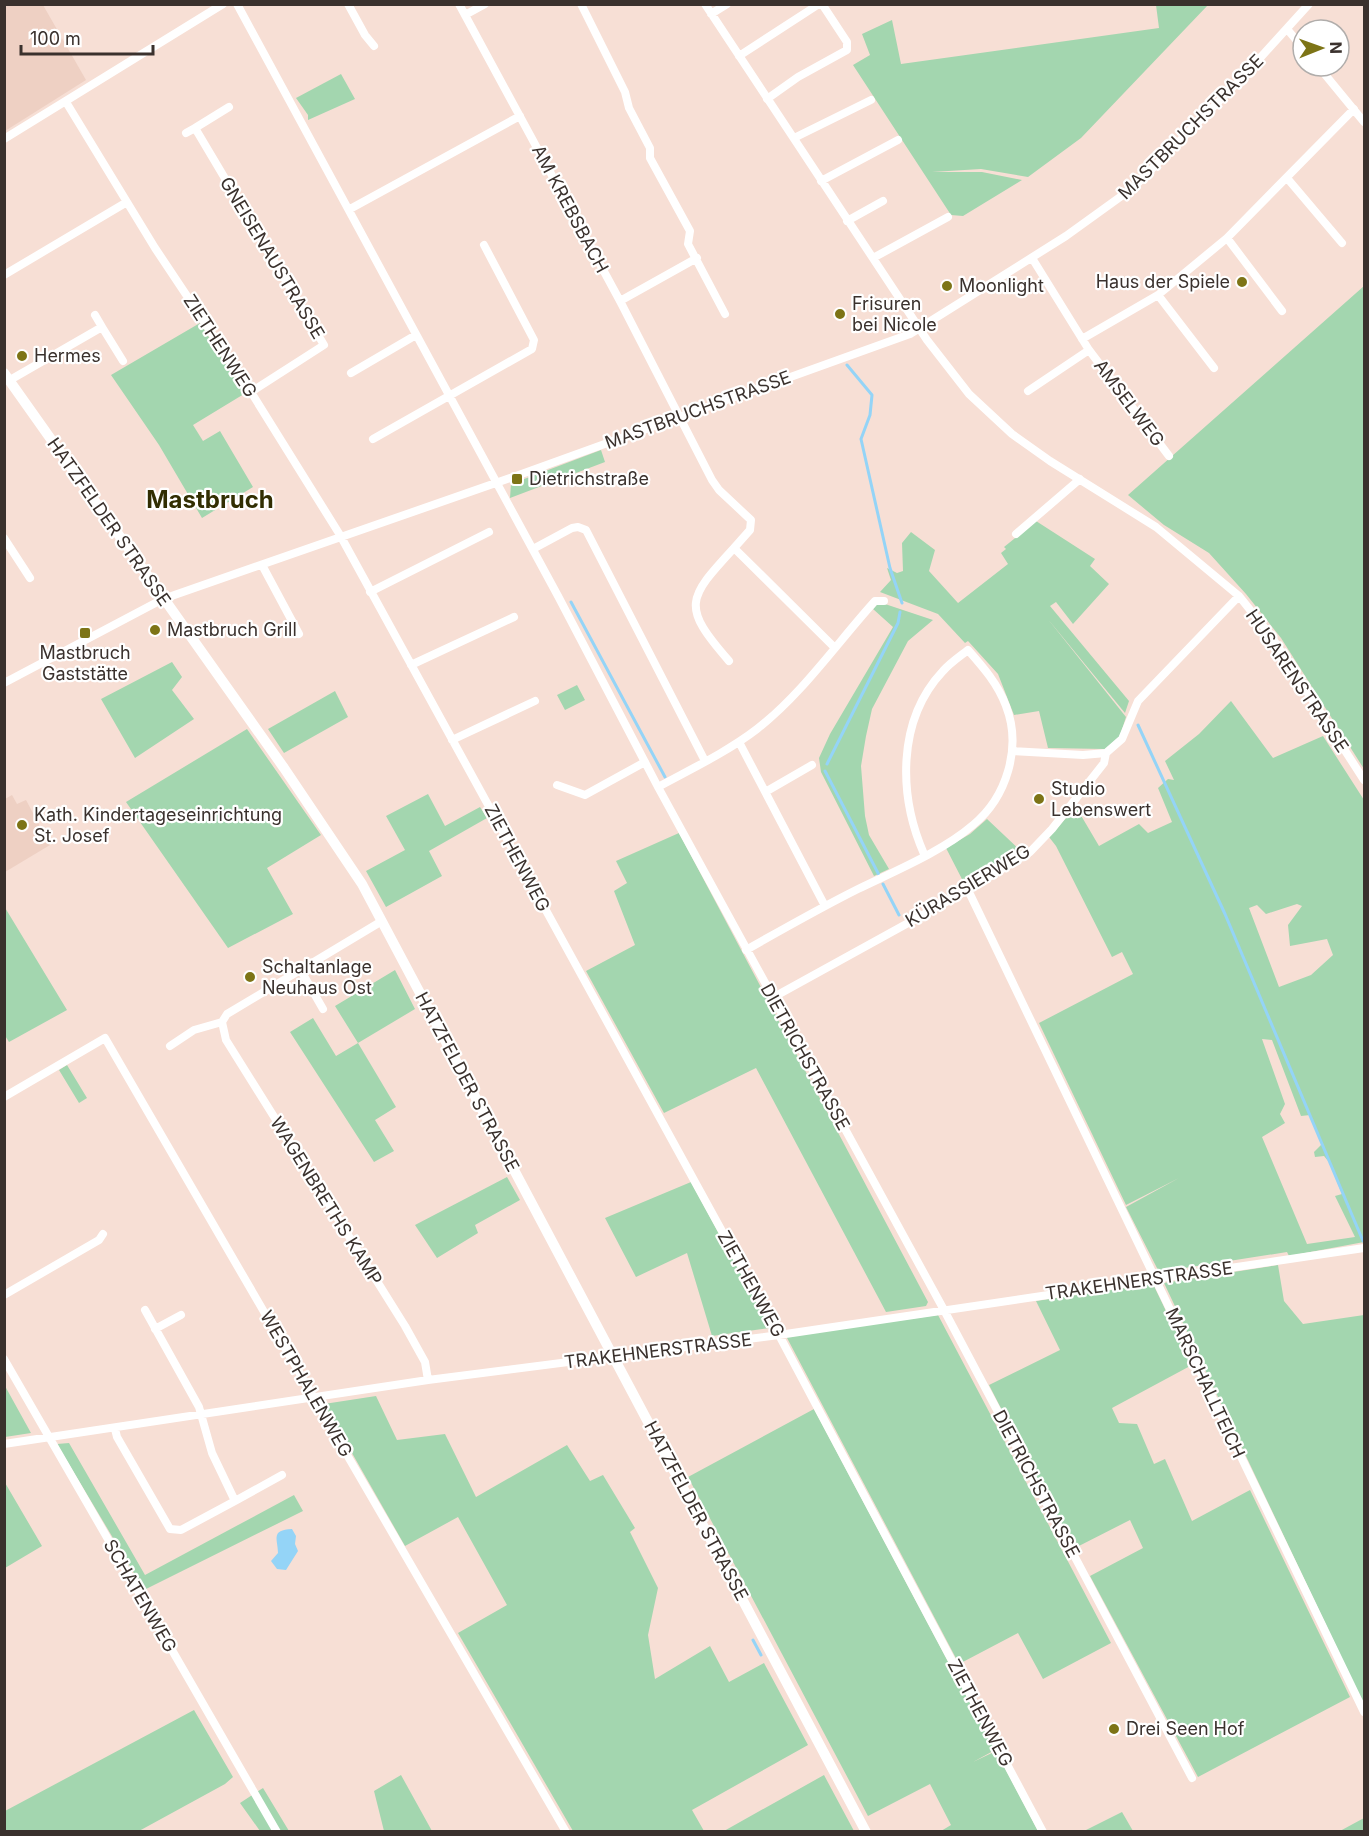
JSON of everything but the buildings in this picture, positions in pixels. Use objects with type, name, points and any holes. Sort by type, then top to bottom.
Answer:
[{"type":"street","points":[[4,139],[223,4]]},
{"type":"street","name":"DIETRICHSTRASSE","points":[[237,4],[350,209],[746,950],[944,1310],[1192,1778]]},
{"type":"street","points":[[348,4],[365,35],[374,46]]},
{"type":"street","name":"AM KREBSBACH","points":[[459,4],[719,490],[751,520],[750,530],[734,548]]},
{"type":"street","points":[[465,15],[485,4]]},
{"type":"street","points":[[581,4],[626,92],[629,108],[650,148],[650,158],[690,231],[688,244],[725,314]]},
{"type":"street","name":"HUSARENSTRASSE","points":[[705,4],[942,362],[969,394],[1012,434],[1156,526],[1239,596],[1271,636],[1365,780]]},
{"type":"street","points":[[711,14],[727,4]]},
{"type":"street","points":[[739,57],[820,4],[847,42],[847,51],[798,77],[767,99]]},
{"type":"street","name":"MASTBRUCHSTRASSE","points":[[4,682],[163,599],[340,535],[495,483],[920,329],[1032,258],[1134,187],[1309,4]]},
{"type":"street","points":[[1287,29],[1291,34]]},
{"type":"street","points":[[1328,78],[1365,122]]},
{"type":"street","points":[[794,138],[871,100]]},
{"type":"street","name":"ZIETHENWEG","points":[[66,102],[340,535],[779,1335],[1043,1832]]},
{"type":"street","points":[[186,133],[229,107]]},
{"type":"street","points":[[1082,339],[1158,295],[1227,238],[1353,109]]},
{"type":"street","points":[[350,209],[520,116]]},
{"type":"street","name":"GNEISENAUSTRASSE","points":[[195,128],[324,345],[251,392]]},
{"type":"street","points":[[821,181],[898,140]]},
{"type":"street","points":[[1287,178],[1342,243]]},
{"type":"street","points":[[4,275],[127,201]]},
{"type":"street","points":[[847,221],[883,201]]},
{"type":"street","points":[[873,258],[948,217]]},
{"type":"street","points":[[1227,238],[1282,311]]},
{"type":"street","points":[[373,439],[532,349],[534,340],[484,245]]},
{"type":"street","points":[[620,302],[697,258]]},
{"type":"street","name":"AMSELWEG","points":[[1032,258],[1089,350],[1169,456]]},
{"type":"street","points":[[1158,295],[1214,368]]},
{"type":"street","points":[[95,315],[123,361]]},
{"type":"street","points":[[7,376],[102,327]]},
{"type":"street","points":[[351,373],[416,335]]},
{"type":"street","name":"AMSELWEG","points":[[1028,391],[1089,350]]},
{"type":"street","name":"HATZFELDER STRASSE","points":[[7,376],[304,797],[362,884],[866,1832]]},
{"type":"street","points":[[1016,534],[1080,479]]},
{"type":"street","points":[[532,549],[572,528],[578,526],[586,530],[705,761]]},
{"type":"street","points":[[370,592],[489,532]]},
{"type":"street","points":[[4,538],[30,578]]},
{"type":"street","points":[[729,661],[705,633],[698,619],[695,599],[705,580],[734,548],[834,647]]},
{"type":"street","points":[[262,565],[299,634]]},
{"type":"street","name":"KÜRASSIERWEG","points":[[772,998],[968,890],[1030,852],[1052,829],[1104,763],[1106,753],[1122,739],[1138,702],[1239,596]]},
{"type":"street","points":[[658,787],[739,742],[778,711],[875,601],[884,601]]},
{"type":"street","points":[[411,665],[514,617]]},
{"type":"street","points":[[746,950],[964,833],[994,805],[1005,781],[1012,751],[1008,708],[984,668],[968,650],[942,672],[934,683],[922,704],[908,745],[907,803],[911,822],[924,854]]},
{"type":"street","points":[[452,740],[535,701]]},
{"type":"street","points":[[739,742],[767,791],[825,906]]},
{"type":"street","points":[[1012,751],[1083,755],[1106,753]]},
{"type":"street","points":[[557,785],[585,795],[645,762]]},
{"type":"street","points":[[767,791],[812,765]]},
{"type":"street","name":"MARSCHALLTEICH","points":[[968,890],[1365,1713]]},
{"type":"street","points":[[170,1046],[194,1030],[222,1022],[227,1014],[382,921]]},
{"type":"street","points":[[300,969],[323,1009]]},
{"type":"street","name":"WAGENBRETHS KAMP","points":[[222,1022],[226,1040],[405,1326],[425,1362],[428,1380]]},
{"type":"street","name":"WESTPHALENWEG","points":[[4,1097],[105,1038],[566,1832]]},
{"type":"street","points":[[4,1295],[99,1240],[102,1234]]},
{"type":"street","name":"TRAKEHNERSTRASSE","points":[[4,1444],[51,1439],[428,1380],[779,1335],[1365,1248]]},
{"type":"street","points":[[145,1310],[199,1407],[212,1453],[235,1501]]},
{"type":"street","points":[[155,1329],[181,1315]]},
{"type":"street","name":"SCHATENWEG","points":[[4,1359],[277,1832]]},
{"type":"street","points":[[116,1429],[117,1437],[170,1529],[181,1530],[282,1475]]},
{"type":"shaded area","points":[[4,5],[43,5],[86,80],[5,131]]},
{"type":"shaded area","name":"Kath. Kindertageseinrichtung St. Josef","points":[[12,795],[17,804],[26,800],[50,845],[5,872],[5,799]]},
{"type":"green space","points":[[1156,5],[1208,5],[1081,138],[1028,177],[981,169],[932,172],[982,172],[1022,180],[963,216],[951,215],[853,65],[870,55],[862,34],[892,20],[901,64],[1159,28]]},
{"type":"green space","points":[[341,74],[355,99],[308,120],[308,115],[296,98]]},
{"type":"green space","points":[[1364,286],[1364,769],[1281,638],[1246,594],[1209,553],[1164,525],[1128,495]]},
{"type":"green space","points":[[200,323],[244,394],[193,425],[203,441],[220,431],[253,487],[202,518],[159,445],[111,375]]},
{"type":"green space","points":[[601,450],[605,462],[510,498],[511,484]]},
{"type":"green space","points":[[1036,521],[1095,559],[1090,566],[1109,584],[1073,624],[1056,602],[1050,606],[1129,701],[1125,713],[1047,618],[1126,717],[1120,736],[1105,749],[1048,748],[1039,711],[1014,715],[998,674],[968,641],[965,643],[938,614],[880,592],[891,580],[887,568],[897,573],[903,571],[902,543],[911,532],[935,550],[929,571],[958,603],[1008,564],[1001,553],[1006,549],[1004,547]]},
{"type":"green space","points":[[879,602],[933,620],[908,641],[872,709],[861,766],[865,816],[869,835],[889,869],[874,876],[821,772],[819,758],[830,734],[893,627],[873,609]]},
{"type":"green space","points":[[172,662],[182,677],[172,690],[194,719],[135,758],[101,699]]},
{"type":"green space","points":[[577,685],[585,700],[565,710],[557,695]]},
{"type":"green space","points":[[335,691],[348,717],[284,753],[268,729]]},
{"type":"green space","points":[[1231,701],[1273,758],[1323,736],[1364,800],[1364,1242],[1289,1256],[1287,1252],[1159,1272],[1126,1207],[1179,1178],[1126,1205],[1039,1023],[1133,974],[1122,952],[1112,957],[1056,846],[1049,837],[1076,807],[1099,846],[1139,824],[1148,833],[1172,822],[1158,788],[1168,779],[1174,780],[1165,761],[1199,734]],"holes":[[[1297,904],[1302,906],[1288,925],[1290,946],[1327,939],[1333,955],[1311,975],[1279,987],[1249,908],[1257,905],[1266,914]],[[1262,1039],[1272,1040],[1301,1116],[1310,1115],[1322,1144],[1314,1152],[1315,1157],[1324,1156],[1329,1162],[1342,1194],[1335,1196],[1355,1237],[1307,1244],[1262,1137],[1285,1123],[1280,1114],[1285,1104]]]},
{"type":"green space","points":[[247,729],[321,835],[267,868],[293,914],[228,948],[126,802]]},
{"type":"green space","points":[[428,794],[445,826],[480,807],[487,818],[429,851],[442,876],[386,907],[366,871],[405,850],[386,816]]},
{"type":"green space","points":[[987,819],[1021,851],[964,883],[946,848],[970,834]]},
{"type":"green space","points":[[679,833],[928,1302],[926,1306],[886,1312],[756,1068],[664,1113],[586,971],[635,945],[614,891],[627,883],[616,861]]},
{"type":"green space","points":[[4,906],[67,1010],[9,1042],[4,1034]]},
{"type":"green space","points":[[395,970],[415,1009],[358,1043],[335,1006]]},
{"type":"green space","points":[[313,1018],[336,1056],[358,1043],[396,1107],[375,1120],[394,1151],[374,1162],[290,1032]]},
{"type":"green space","points":[[67,1065],[87,1098],[79,1103],[59,1070]]},
{"type":"green space","points":[[507,1177],[520,1200],[475,1225],[478,1233],[437,1258],[415,1225]]},
{"type":"green space","points":[[691,1182],[770,1328],[712,1336],[687,1253],[636,1277],[605,1218]]},
{"type":"green space","points":[[1278,1265],[1284,1301],[1303,1324],[1364,1315],[1364,1705],[1164,1283]]},
{"type":"green space","points":[[1153,1284],[1192,1365],[1112,1408],[1119,1423],[1137,1424],[1154,1464],[1165,1459],[1192,1521],[1250,1490],[1350,1697],[1198,1777],[1090,1576],[1143,1548],[1130,1520],[1073,1549],[989,1385],[1060,1350],[1036,1301]]},
{"type":"green space","points":[[938,1315],[1111,1643],[1043,1679],[1018,1633],[959,1664],[786,1336]]},
{"type":"green space","points":[[5,1386],[31,1433],[5,1437]]},
{"type":"green space","points":[[376,1396],[397,1440],[445,1434],[476,1497],[567,1445],[590,1481],[603,1475],[635,1528],[630,1532],[658,1588],[648,1635],[655,1679],[710,1646],[729,1682],[764,1663],[808,1745],[692,1810],[704,1831],[573,1831],[458,1633],[507,1605],[458,1517],[405,1546],[324,1404]]},
{"type":"green space","points":[[814,1409],[995,1750],[973,1762],[996,1751],[1038,1831],[941,1831],[951,1825],[930,1784],[868,1816],[688,1477]]},
{"type":"green space","points":[[69,1443],[145,1575],[294,1495],[303,1511],[144,1590],[57,1444]]},
{"type":"green space","points":[[4,1481],[42,1546],[5,1568],[4,1568]]},
{"type":"green space","points":[[194,1710],[233,1777],[225,1784],[139,1831],[5,1831],[5,1811]]},
{"type":"green space","points":[[401,1775],[432,1831],[384,1831],[374,1791]]},
{"type":"green space","points":[[824,1775],[854,1831],[724,1831]]},
{"type":"green space","points":[[263,1788],[289,1831],[260,1831],[240,1803]]},
{"type":"green space","points":[[1122,1812],[1133,1831],[1084,1831]]},
{"type":"green space","points":[[1364,1818],[1364,1831],[1340,1831]]},
{"type":"water","points":[[292,1529],[296,1536],[295,1544],[298,1551],[286,1570],[277,1569],[271,1561],[278,1553],[278,1533]]},
{"type":"waterway","points":[[847,365],[872,395],[870,415],[861,439],[890,568],[902,603]]},
{"type":"waterway","points":[[571,602],[665,777]]},
{"type":"waterway","points":[[827,764],[898,623],[900,612]]},
{"type":"waterway","points":[[1138,725],[1225,914],[1363,1241]]},
{"type":"waterway","points":[[825,771],[879,875]]},
{"type":"waterway","points":[[883,884],[899,915]]},
{"type":"waterway","points":[[753,1640],[761,1655]]},
{"type":"place","name":"Haus der Spiele","points":[[1242,282]]},
{"type":"place","name":"Moonlight","points":[[947,286]]},
{"type":"place","name":"Frisuren bei Nicole","points":[[840,314]]},
{"type":"place","name":"Hermes","points":[[22,356]]},
{"type":"place","name":"Dietrichstraße","points":[[517,479]]},
{"type":"place","name":"Mastbruch Grill","points":[[155,630]]},
{"type":"place","name":"Mastbruch Gaststätte","points":[[85,633]]},
{"type":"place","name":"Studio Lebenswert","points":[[1039,799]]},
{"type":"place","name":"Kath. Kindertageseinrichtung St. Josef","points":[[22,825]]},
{"type":"place","name":"Schaltanlage Neuhaus Ost","points":[[250,977]]},
{"type":"place","name":"Drei Seen Hof","points":[[1114,1729]]},
{"type":"district","name":"Mastbruch","points":[[210,500]]}]
